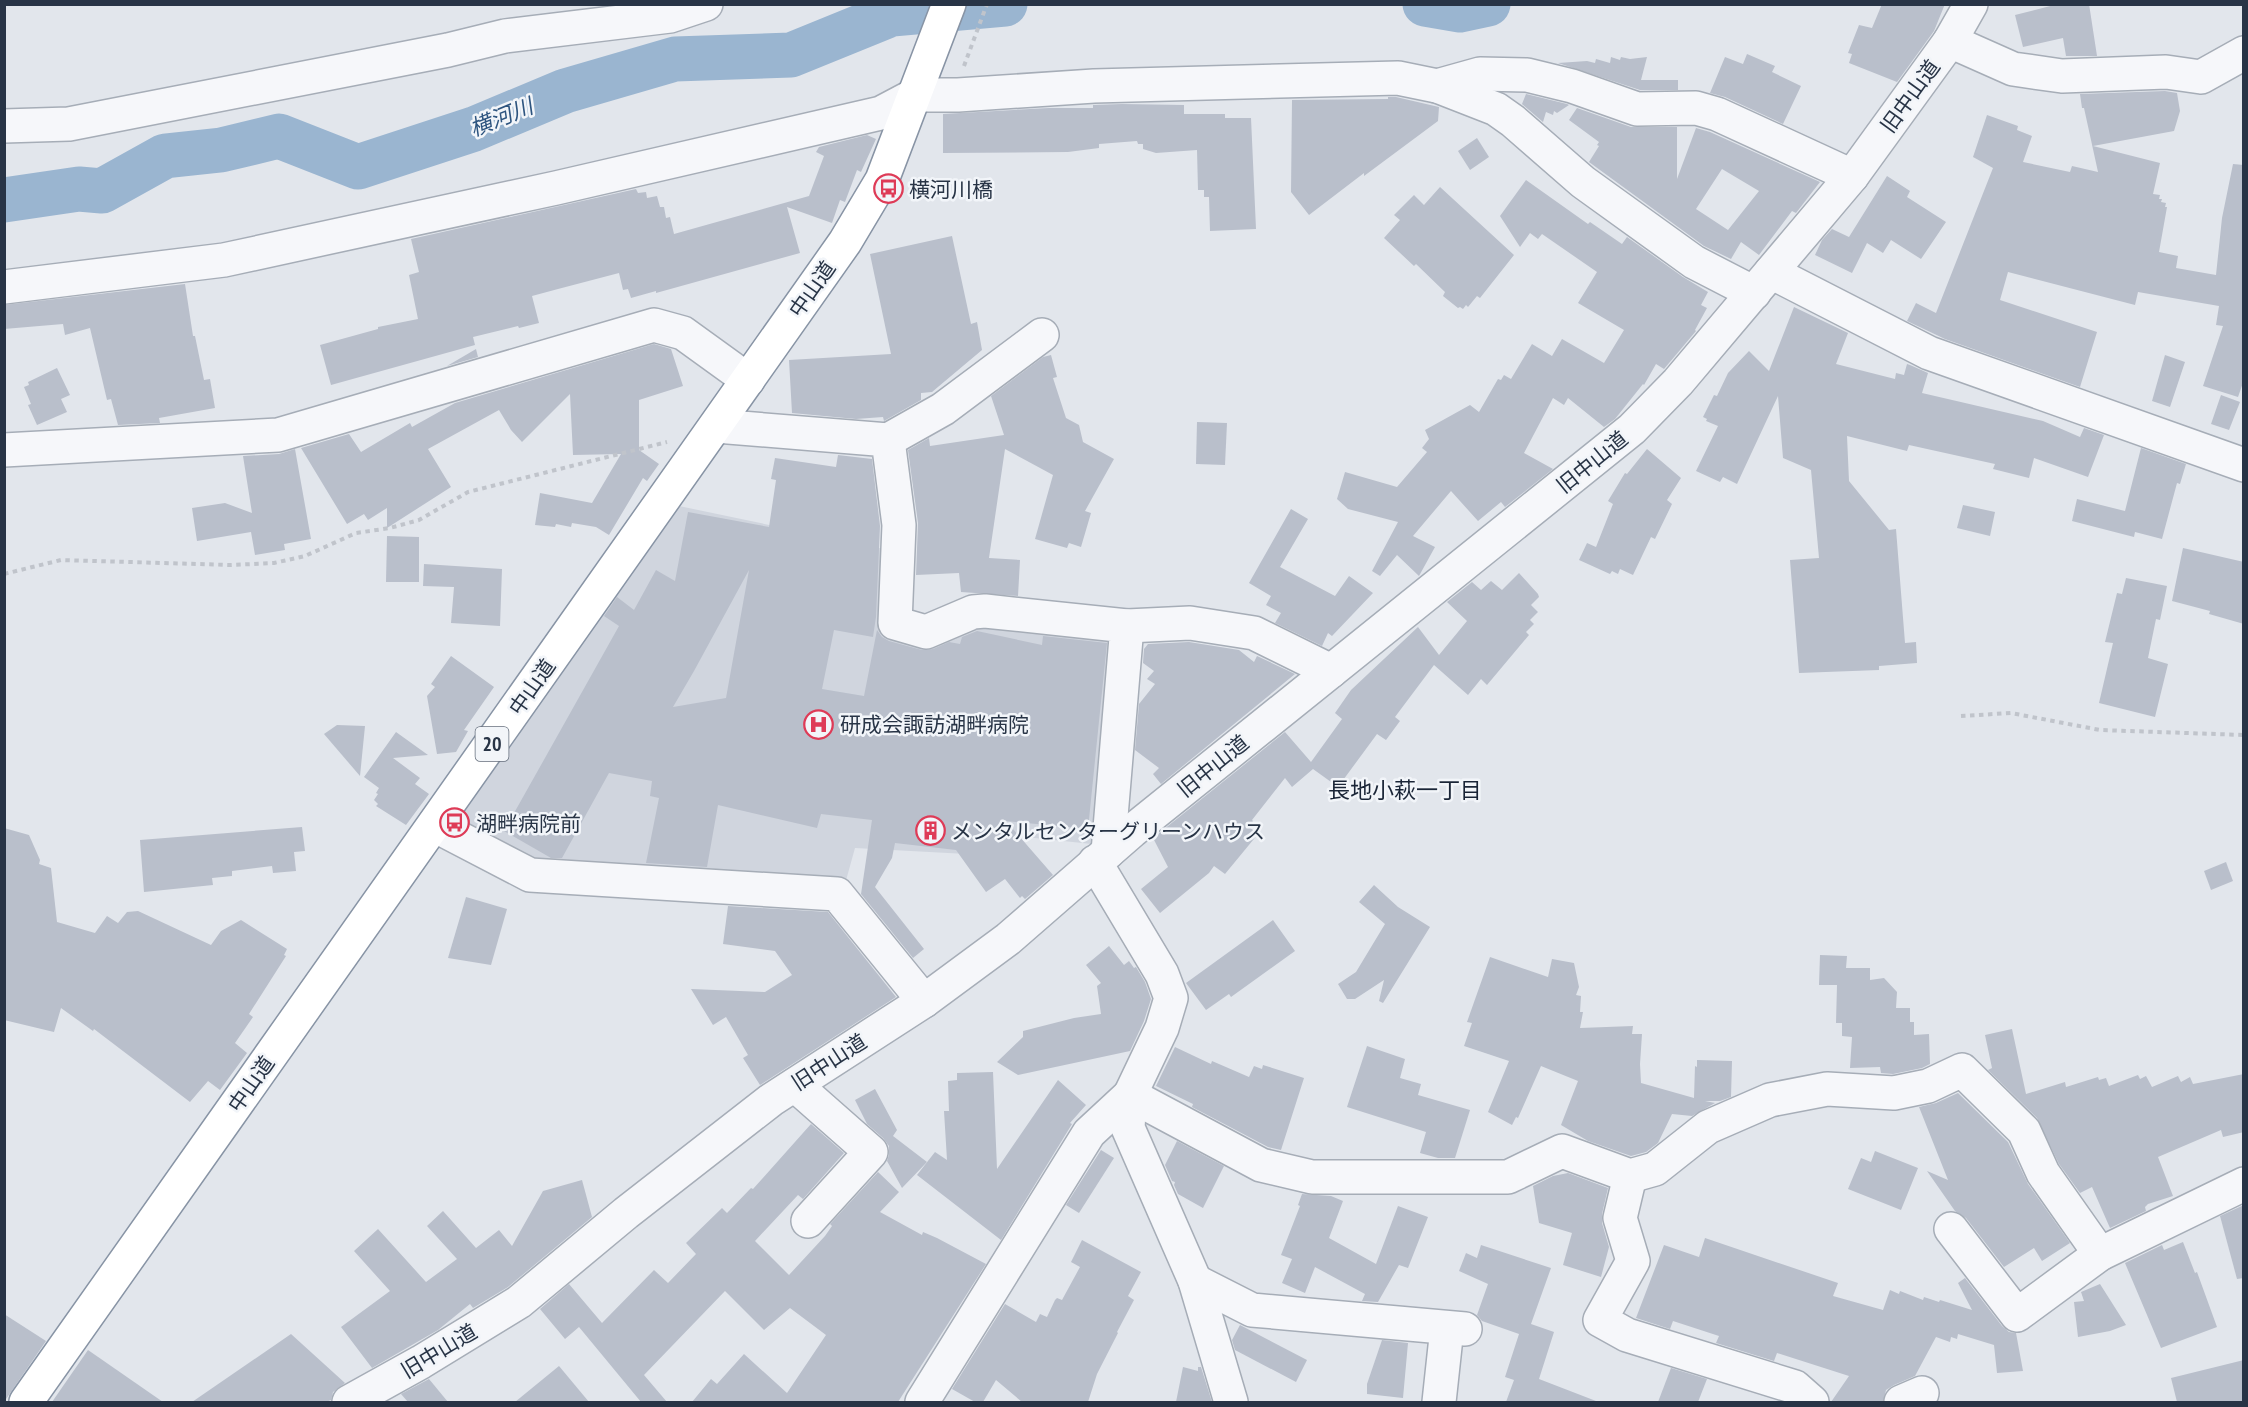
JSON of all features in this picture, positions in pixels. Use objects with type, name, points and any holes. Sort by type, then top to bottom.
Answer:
[{"type":"highway","name":"中山道","points":[[26,1402],[845,242],[882,180],[949,4]]},
{"type":"street","points":[[4,126],[69,124],[448,50],[505,36],[670,16],[706,4]]},
{"type":"street","name":"旧中山道","points":[[349,1402],[421,1362],[519,1302],[626,1213],[771,1100],[924,1001],[1008,939],[1101,857],[1632,429],[1678,382],[1852,176],[1950,41],[1971,4]]},
{"type":"street","points":[[1950,41],[2013,69],[2062,76],[2166,72],[2201,77],[2244,52]]},
{"type":"street","points":[[1437,86],[1480,74],[1527,75],[1572,87],[1637,109],[1696,108],[1717,114],[1852,176]]},
{"type":"street","points":[[4,287],[224,260],[556,188],[881,112],[920,81],[958,95],[1094,86],[1398,78],[1437,86],[1496,109],[1583,182],[1685,255],[1762,282],[1929,352],[2244,465]]},
{"type":"street","points":[[4,450],[278,435],[654,325],[682,333],[748,380]]},
{"type":"street","points":[[708,437],[888,440],[943,409],[1042,335]]},
{"type":"street","points":[[888,440],[899,525],[895,623],[926,632],[974,612],[985,611],[1127,626],[1190,623],[1254,633],[1331,671]]},
{"type":"street","points":[[1127,626],[1101,857],[1162,974],[1171,998],[1161,1028],[1130,1095],[1128,1128],[1195,1281],[1231,1402]]},
{"type":"street","points":[[434,825],[530,875],[837,894],[924,1001]]},
{"type":"street","points":[[1130,1095],[1262,1165],[1312,1178],[1508,1177],[1562,1150],[1630,1176],[1655,1169],[1708,1127],[1770,1100],[1827,1089],[1894,1094],[1928,1086],[1962,1070],[2024,1131],[2043,1173],[2100,1254]]},
{"type":"street","points":[[795,1084],[871,1152],[808,1221]]},
{"type":"street","points":[[922,1402],[1089,1133],[1130,1095]]},
{"type":"street","points":[[1630,1176],[1620,1218],[1633,1262],[1600,1320],[1627,1335],[1795,1387],[1812,1402]]},
{"type":"street","points":[[1951,1230],[2017,1315],[2100,1254],[2244,1184]]},
{"type":"street","points":[[1195,1281],[1252,1310],[1456,1329],[1439,1402]]},
{"type":"path","points":[[960,76],[987,4]]},
{"type":"path","points":[[4,574],[61,560],[231,565],[274,563],[305,556],[356,533],[390,528],[419,520],[468,492],[671,441],[708,437]]},
{"type":"path","points":[[1961,716],[2011,713],[2100,730],[2244,735]]},
{"type":"shaded area","name":"研成会諏訪湖畔病院","points":[[679,506],[889,550],[888,627],[971,621],[1118,629],[1101,845],[997,834],[985,855],[855,848],[845,884],[547,865],[521,857],[461,822],[463,810]]},
{"type":"building","points":[[1882,4],[1945,4],[1934,31],[1897,82],[1849,63],[1852,54],[1848,53],[1859,25],[1872,28]]},
{"type":"building","points":[[2058,4],[2089,4],[2097,56],[2066,56],[2063,38],[2023,47],[2015,15]]},
{"type":"building","points":[[1747,54],[1775,66],[1772,72],[1801,86],[1783,124],[1725,97],[1710,93],[1725,57],[1743,64]]},
{"type":"building","points":[[1611,57],[1620,60],[1621,57],[1630,59],[1647,57],[1641,80],[1678,80],[1678,90],[1640,90],[1558,63],[1587,61],[1595,63],[1596,59],[1610,63]]},
{"type":"building","points":[[2165,91],[2177,93],[2180,111],[2174,131],[2093,146],[2160,163],[2153,194],[2160,195],[2159,199],[2166,203],[2165,207],[2167,207],[2159,252],[2178,256],[2176,268],[2216,275],[2222,218],[2233,164],[2244,165],[2244,380],[2238,397],[2203,386],[2223,326],[2216,325],[2219,306],[2138,292],[2135,305],[2008,272],[2000,300],[2097,332],[2080,387],[1945,339],[1907,321],[1916,303],[1936,313],[1993,168],[1973,157],[1987,115],[2018,126],[2017,130],[2032,136],[2023,162],[2070,172],[2072,166],[2098,172],[2080,94]]},
{"type":"building","points":[[1526,94],[1569,105],[1557,113],[1554,111],[1553,115],[1546,112],[1543,122],[1522,104]]},
{"type":"building","points":[[1388,97],[1439,107],[1438,121],[1309,215],[1291,192],[1292,100],[1388,99]]},
{"type":"building","points":[[1093,105],[1184,105],[1184,114],[1225,114],[1225,118],[1251,118],[1256,229],[1210,231],[1209,197],[1204,197],[1204,190],[1198,190],[1197,150],[1156,153],[1143,149],[1143,144],[1138,144],[1137,141],[1099,144],[1099,148],[1068,152],[943,153],[943,114],[1093,108]]},
{"type":"building","points":[[1577,108],[1631,127],[1677,127],[1677,179],[1696,128],[1710,132],[1820,182],[1796,213],[1792,211],[1759,255],[1741,242],[1731,259],[1704,246],[1589,162],[1599,142],[1569,120]],"holes":[[[1722,169],[1759,191],[1728,230],[1696,209]]]},
{"type":"building","points":[[867,135],[876,139],[861,172],[857,170],[845,202],[840,200],[832,223],[787,207],[800,253],[631,298],[628,289],[623,290],[619,273],[532,296],[539,323],[473,337],[475,345],[331,385],[320,345],[378,329],[378,327],[418,319],[409,275],[419,272],[411,239],[636,189],[638,193],[646,192],[647,198],[657,196],[660,207],[664,207],[666,218],[670,217],[674,234],[809,196],[824,156],[816,152],[819,147]]},
{"type":"building","points":[[1477,138],[1489,157],[1470,170],[1458,151]]},
{"type":"building","points":[[1887,176],[1910,191],[1907,197],[1946,222],[1921,259],[1891,240],[1883,253],[1867,243],[1852,273],[1815,255],[1822,240],[1832,229],[1849,237]]},
{"type":"building","points":[[1526,180],[1588,224],[1590,222],[1622,244],[1627,237],[1708,292],[1701,305],[1707,308],[1696,331],[1664,369],[1656,364],[1644,385],[1615,419],[1604,427],[1568,398],[1564,405],[1553,398],[1524,453],[1553,469],[1505,507],[1501,502],[1478,521],[1451,491],[1413,536],[1435,547],[1419,576],[1397,555],[1380,576],[1372,571],[1398,522],[1348,509],[1337,499],[1345,472],[1397,487],[1427,452],[1422,448],[1429,439],[1425,430],[1470,405],[1479,412],[1498,379],[1501,380],[1504,375],[1511,379],[1532,344],[1552,356],[1562,339],[1604,363],[1624,330],[1578,303],[1597,272],[1542,234],[1538,239],[1530,233],[1520,247],[1500,216]]},
{"type":"building","points":[[1440,187],[1514,255],[1480,298],[1477,296],[1468,307],[1466,305],[1463,309],[1458,308],[1443,296],[1445,292],[1384,238],[1400,220],[1394,215],[1414,195],[1424,205]]},
{"type":"building","points":[[952,236],[971,324],[977,322],[982,350],[932,392],[921,393],[921,400],[884,421],[883,417],[856,419],[792,413],[789,360],[891,354],[870,254]]},
{"type":"building","points":[[185,284],[193,336],[195,336],[204,380],[210,379],[215,408],[159,418],[160,423],[118,425],[111,399],[107,400],[90,328],[65,335],[63,324],[4,329],[4,305]]},
{"type":"building","points":[[1794,307],[1848,333],[1836,364],[1895,379],[1896,373],[1904,375],[1907,364],[1928,373],[1922,393],[2043,421],[2080,437],[2084,428],[2104,435],[2088,477],[2034,458],[2029,478],[1993,469],[1995,464],[1909,445],[1907,451],[1847,436],[1849,481],[1889,530],[1896,529],[1905,643],[1916,642],[1917,663],[1879,666],[1879,670],[1799,673],[1790,560],[1819,558],[1811,470],[1783,458],[1778,396],[1737,484],[1723,477],[1720,482],[1696,471],[1718,426],[1706,421],[1707,419],[1703,417],[1714,395],[1717,396],[1728,373],[1749,351],[1769,371]]},
{"type":"building","points":[[654,344],[671,349],[683,386],[639,400],[639,450],[659,464],[647,481],[643,478],[609,535],[596,527],[572,523],[571,527],[556,524],[555,527],[535,525],[540,493],[592,503],[621,454],[573,455],[570,394],[522,442],[511,430],[499,410],[428,449],[451,487],[387,528],[387,508],[368,520],[364,514],[347,524],[301,448],[349,434],[361,452],[410,423],[412,427],[455,403]]},
{"type":"building","points":[[476,349],[478,357],[447,366]]},
{"type":"building","points":[[1051,355],[1057,377],[1053,378],[1066,418],[1079,425],[1083,442],[1114,459],[1085,511],[1091,513],[1081,547],[1069,543],[1067,548],[1035,539],[1053,475],[1005,449],[989,558],[1020,560],[1018,596],[961,592],[959,573],[916,575],[918,523],[908,450],[929,438],[930,446],[1004,435],[991,396],[1043,357]]},
{"type":"building","points":[[2165,355],[2185,362],[2170,407],[2152,401]]},
{"type":"building","points":[[57,368],[70,395],[61,399],[67,412],[37,425],[28,405],[31,404],[24,387],[29,385],[28,382]]},
{"type":"building","points":[[2221,395],[2240,402],[2229,430],[2211,424]]},
{"type":"building","points":[[1197,422],[1227,423],[1225,465],[1196,464]]},
{"type":"building","points":[[2141,448],[2186,464],[2180,484],[2177,483],[2162,539],[2135,532],[2134,537],[2072,521],[2077,499],[2125,511]]},
{"type":"building","points":[[295,449],[311,539],[284,544],[285,550],[255,555],[251,532],[197,541],[192,508],[225,503],[252,513],[243,456],[279,454]]},
{"type":"building","points":[[1647,449],[1681,478],[1667,500],[1672,504],[1655,539],[1651,537],[1633,575],[1620,569],[1618,574],[1612,571],[1610,574],[1579,560],[1587,543],[1596,547],[1613,504],[1608,501],[1625,473],[1627,474]]},
{"type":"building","name":"研成会諏訪湖畔病院","points":[[838,455],[872,459],[880,526],[876,617],[873,637],[834,630],[822,689],[864,696],[877,630],[889,641],[922,650],[933,649],[949,642],[960,644],[962,637],[977,631],[1042,645],[1043,636],[1107,643],[1088,829],[1006,821],[1053,875],[1025,899],[1022,896],[1020,898],[1005,879],[986,892],[956,850],[895,843],[892,858],[875,887],[924,949],[913,958],[861,894],[872,820],[821,814],[817,828],[718,805],[707,867],[646,863],[659,798],[650,796],[652,781],[609,773],[562,858],[551,858],[504,831],[619,626],[604,616],[617,597],[634,610],[656,570],[675,581],[688,512],[769,527],[776,480],[771,479],[775,458],[836,467]],"holes":[[[749,570],[726,698],[673,707]]]},
{"type":"building","points":[[1963,505],[1995,512],[1990,536],[1957,528]]},
{"type":"building","points":[[1291,509],[1308,519],[1280,567],[1335,596],[1349,576],[1373,593],[1332,636],[1328,633],[1322,646],[1275,623],[1281,613],[1266,605],[1271,596],[1249,583]]},
{"type":"building","points":[[387,536],[419,537],[419,582],[386,582]]},
{"type":"building","points":[[2183,548],[2244,562],[2244,624],[2209,614],[2210,611],[2172,601]]},
{"type":"building","points":[[424,564],[502,569],[500,626],[451,623],[454,587],[423,586]]},
{"type":"building","points":[[1519,573],[1538,594],[1539,597],[1531,605],[1538,612],[1530,620],[1534,624],[1526,632],[1529,635],[1487,685],[1481,679],[1468,695],[1434,665],[1395,717],[1400,721],[1386,740],[1377,734],[1338,787],[1313,769],[1292,787],[1285,778],[1252,820],[1249,827],[1258,834],[1225,874],[1214,866],[1209,873],[1160,913],[1141,889],[1168,867],[1153,838],[1285,732],[1311,762],[1342,719],[1335,713],[1351,690],[1418,627],[1439,655],[1467,621],[1447,602],[1472,582],[1481,590],[1491,581],[1502,590]]},
{"type":"building","points":[[2126,578],[2167,586],[2160,620],[2156,619],[2148,658],[2168,664],[2155,717],[2099,703],[2113,643],[2105,642],[2117,593],[2122,594]]},
{"type":"building","points":[[1189,642],[1239,650],[1254,662],[1257,656],[1295,674],[1161,784],[1153,774],[1159,768],[1135,750],[1139,704],[1155,684],[1147,679],[1154,671],[1143,663],[1144,649],[1148,644]]},
{"type":"building","points":[[451,656],[494,687],[464,730],[468,731],[456,752],[437,754],[427,696],[435,687],[431,684]]},
{"type":"building","points":[[337,725],[365,726],[360,776],[324,734]]},
{"type":"building","points":[[396,732],[428,755],[393,758],[420,778],[415,784],[429,794],[406,825],[376,806],[378,804],[374,800],[379,788],[364,777]]},
{"type":"building","points":[[302,827],[305,851],[294,852],[296,871],[273,873],[272,866],[232,871],[232,876],[212,878],[213,885],[144,892],[140,840]]},
{"type":"building","points":[[4,828],[29,835],[40,860],[39,864],[51,868],[57,922],[95,933],[107,916],[118,923],[127,912],[138,911],[211,945],[221,931],[241,920],[287,949],[284,955],[286,956],[249,1014],[253,1017],[235,1043],[247,1053],[220,1090],[208,1081],[190,1102],[94,1029],[93,1031],[61,1008],[54,1032],[4,1020]]},
{"type":"building","points":[[2226,862],[2233,881],[2211,890],[2204,871]]},
{"type":"building","points":[[1374,885],[1398,907],[1430,927],[1383,1003],[1379,1001],[1384,980],[1355,999],[1347,999],[1338,984],[1356,972],[1385,924],[1359,902]]},
{"type":"building","points":[[466,897],[507,909],[491,965],[448,958]]},
{"type":"building","points":[[728,906],[828,912],[896,997],[760,1085],[743,1058],[748,1055],[726,1017],[713,1025],[691,989],[765,992],[792,975],[775,951],[723,944]]},
{"type":"building","points":[[1273,920],[1295,951],[1231,997],[1229,994],[1206,1010],[1186,983]]},
{"type":"building","points":[[1109,946],[1124,965],[1129,961],[1134,968],[1136,967],[1151,999],[1130,1051],[1018,1075],[997,1062],[1023,1037],[1023,1031],[1074,1018],[1101,1014],[1097,986],[1101,983],[1086,965]]},
{"type":"building","points":[[1820,955],[1847,956],[1846,968],[1870,968],[1870,980],[1884,978],[1897,992],[1896,1008],[1910,1008],[1910,1022],[1914,1022],[1914,1035],[1929,1034],[1930,1064],[1893,1074],[1881,1073],[1880,1067],[1850,1068],[1852,1037],[1842,1036],[1842,1023],[1836,1023],[1837,985],[1819,985]]},
{"type":"building","points":[[1490,957],[1548,977],[1552,959],[1574,963],[1579,987],[1576,995],[1581,996],[1580,1012],[1583,1012],[1580,1028],[1633,1026],[1632,1034],[1642,1034],[1641,1083],[1694,1098],[1697,1060],[1732,1061],[1731,1097],[1720,1101],[1705,1101],[1715,1103],[1692,1116],[1672,1114],[1658,1143],[1646,1152],[1631,1156],[1588,1141],[1561,1125],[1578,1081],[1541,1066],[1518,1118],[1516,1117],[1512,1125],[1488,1112],[1509,1061],[1464,1046],[1472,1023],[1467,1022]]},
{"type":"building","points":[[2012,1029],[2026,1094],[2065,1082],[2066,1087],[2098,1077],[2099,1080],[2106,1078],[2109,1086],[2138,1075],[2140,1079],[2146,1076],[2152,1087],[2178,1076],[2181,1082],[2190,1077],[2193,1084],[2244,1074],[2244,1132],[2223,1137],[2221,1130],[2158,1157],[2173,1196],[2148,1204],[2145,1207],[2146,1211],[2110,1228],[2092,1187],[2080,1193],[2059,1164],[2037,1118],[1988,1070],[1992,1068],[1985,1035]]},
{"type":"building","points":[[1367,1046],[1405,1059],[1400,1078],[1421,1084],[1418,1095],[1470,1110],[1455,1158],[1438,1158],[1420,1153],[1426,1132],[1347,1107]]},
{"type":"building","points":[[1175,1047],[1211,1064],[1212,1061],[1249,1077],[1254,1066],[1262,1069],[1263,1065],[1304,1078],[1281,1150],[1268,1147],[1192,1107],[1193,1104],[1156,1086]]},
{"type":"building","points":[[993,1072],[997,1169],[1058,1080],[1086,1105],[1070,1123],[1072,1124],[1001,1240],[917,1175],[935,1152],[947,1160],[944,1111],[949,1111],[948,1081],[957,1080],[957,1073]]},
{"type":"building","points":[[875,1089],[897,1130],[893,1136],[927,1162],[902,1188],[887,1161],[889,1146],[867,1124],[855,1100]]},
{"type":"building","points":[[1958,1093],[2008,1142],[2028,1184],[2070,1243],[2042,1261],[2034,1248],[2004,1267],[1966,1218],[1955,1211],[1927,1171],[1948,1180],[1919,1107],[1936,1103]]},
{"type":"building","points":[[811,1124],[844,1153],[803,1199],[798,1195],[755,1241],[789,1275],[825,1236],[832,1226],[830,1224],[878,1172],[899,1192],[880,1212],[922,1235],[923,1232],[937,1238],[986,1264],[898,1402],[692,1402],[711,1379],[717,1384],[744,1354],[787,1393],[826,1335],[790,1308],[764,1330],[725,1291],[644,1375],[667,1402],[641,1402],[579,1327],[565,1339],[540,1309],[569,1284],[602,1323],[654,1270],[668,1283],[696,1254],[686,1243],[722,1208],[727,1213],[751,1188],[753,1189]]},
{"type":"building","points":[[1177,1141],[1224,1166],[1203,1208],[1178,1194],[1175,1182],[1172,1181],[1165,1165]]},
{"type":"building","points":[[1101,1150],[1114,1158],[1079,1213],[1066,1205]]},
{"type":"building","points":[[1875,1151],[1918,1168],[1901,1210],[1848,1189],[1861,1158],[1871,1162]]},
{"type":"building","points":[[1568,1173],[1608,1188],[1602,1223],[1609,1247],[1601,1277],[1563,1265],[1572,1233],[1539,1223],[1533,1186],[1553,1176]]},
{"type":"building","points":[[582,1180],[592,1217],[508,1287],[473,1308],[470,1304],[438,1330],[372,1368],[341,1327],[390,1291],[354,1251],[378,1229],[426,1282],[457,1259],[427,1226],[443,1211],[476,1248],[499,1230],[512,1246],[543,1191]]},
{"type":"building","points":[[1302,1194],[1331,1196],[1343,1201],[1329,1238],[1376,1264],[1398,1206],[1428,1217],[1408,1268],[1399,1265],[1378,1302],[1362,1301],[1365,1294],[1315,1267],[1305,1293],[1282,1283],[1292,1259],[1281,1255],[1300,1206],[1298,1205]]},
{"type":"building","points":[[2244,1205],[2244,1278],[2237,1279],[2220,1216]]},
{"type":"building","points":[[1705,1238],[1838,1283],[1833,1296],[1883,1310],[1890,1290],[1899,1294],[1900,1291],[1923,1300],[1924,1297],[1939,1302],[1940,1300],[1972,1310],[1958,1283],[1965,1278],[2002,1326],[2009,1332],[2016,1333],[2023,1371],[1997,1373],[1994,1345],[1958,1334],[1957,1339],[1951,1337],[1950,1342],[1936,1337],[1915,1376],[1886,1390],[1883,1402],[1831,1402],[1849,1376],[1777,1353],[1774,1361],[1716,1343],[1719,1336],[1673,1321],[1670,1329],[1636,1318],[1664,1245],[1699,1257]]},
{"type":"building","points":[[1082,1240],[1141,1272],[1128,1296],[1134,1300],[1097,1374],[1088,1402],[1022,1402],[996,1380],[983,1402],[975,1402],[952,1389],[1005,1304],[1036,1322],[1040,1314],[1047,1317],[1057,1298],[1062,1300],[1080,1267],[1071,1262]]},
{"type":"building","points":[[2183,1242],[2195,1273],[2197,1272],[2217,1327],[2161,1348],[2125,1263],[2162,1245],[2164,1250]]},
{"type":"building","points":[[1481,1245],[1551,1268],[1531,1324],[1554,1332],[1539,1379],[1596,1402],[1506,1402],[1514,1380],[1505,1377],[1519,1334],[1482,1321],[1477,1315],[1488,1284],[1459,1271],[1466,1253],[1477,1258]]},
{"type":"building","points":[[2100,1284],[2126,1325],[2110,1331],[2078,1337],[2074,1302],[2084,1301],[2081,1292]]},
{"type":"building","points":[[4,1314],[46,1341],[4,1402]]},
{"type":"building","points":[[1240,1325],[1307,1360],[1296,1382],[1235,1350],[1232,1340]]},
{"type":"building","points":[[291,1334],[345,1383],[333,1392],[331,1400],[326,1402],[192,1402]]},
{"type":"building","points":[[1382,1340],[1408,1343],[1403,1398],[1367,1394],[1367,1384]]},
{"type":"building","points":[[88,1350],[163,1402],[52,1402]]},
{"type":"building","points":[[2244,1360],[2244,1402],[2177,1402],[2171,1378]]},
{"type":"building","points":[[559,1366],[589,1402],[515,1402]]},
{"type":"building","points":[[1183,1367],[1198,1371],[1198,1367],[1201,1367],[1212,1402],[1176,1402]]},
{"type":"building","points":[[1671,1368],[1707,1379],[1698,1402],[1658,1402]]},
{"type":"building","points":[[429,1379],[448,1402],[408,1402],[401,1394]]},
{"type":"waterway","name":"横河川","points":[[4,200],[79,189],[102,191],[165,156],[221,150],[279,136],[358,167],[474,129],[565,91],[675,59],[791,55],[892,14],[1005,4]]},
{"type":"waterway","name":"横河川","points":[[1425,4],[1460,10],[1488,4]]},
{"type":"place","name":"横河川橋","points":[[888,189]]},
{"type":"place","name":"研成会諏訪湖畔病院","points":[[819,724]]},
{"type":"place","name":"湖畔病院前","points":[[455,823]]},
{"type":"place","name":"メンタルセンターグリーンハウス","points":[[930,831]]},
{"type":"district","name":"長地小萩一丁目","points":[[1405,790]]}]
